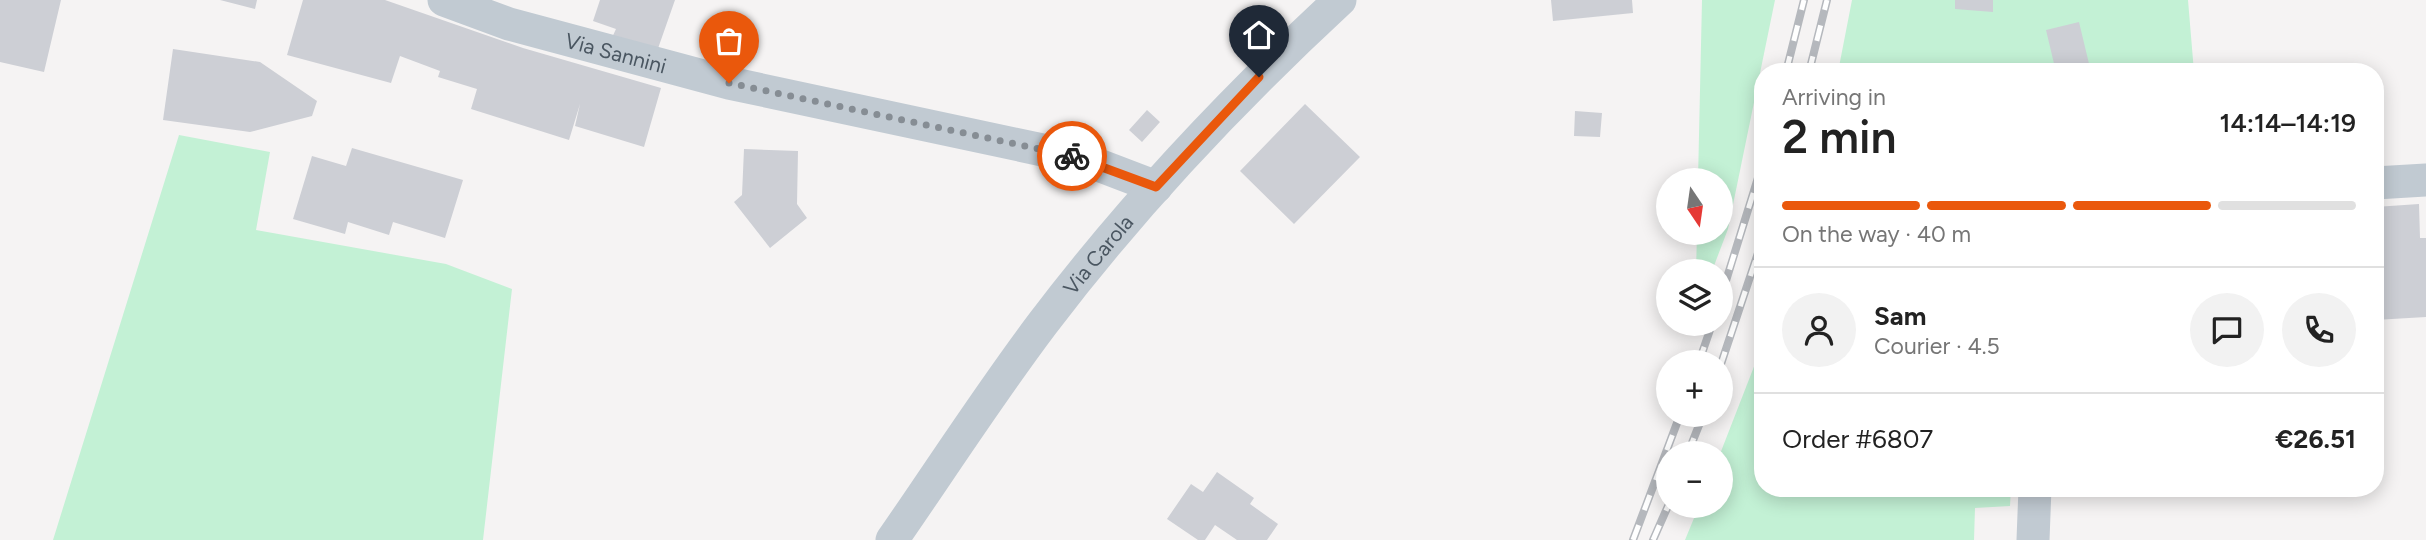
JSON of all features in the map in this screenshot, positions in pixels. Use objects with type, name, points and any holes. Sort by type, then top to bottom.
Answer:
[{"type":"street","name":"Via Sannini","points":[[444,0],[509,24],[729,83],[1080,158],[1156,187]]},
{"type":"street","name":"Via Carola","points":[[892,540],[1043,323],[1156,187],[1277,59],[1340,0]]},
{"type":"street","points":[[2384,182],[2426,180]]},
{"type":"street","points":[[2033,540],[2035,497]]},
{"type":"green space","points":[[1702,0],[1775,0],[1762,63],[1754,63],[1754,102],[1733,205],[1733,168],[1698,168]]},
{"type":"green space","points":[[1852,0],[2188,0],[2193,63],[1840,63]]},
{"type":"green space","points":[[179,135],[270,152],[256,230],[446,264],[512,289],[483,540],[53,540]]},
{"type":"green space","points":[[1697,245],[1722,245],[1717,259],[1696,259]]},
{"type":"green space","points":[[1754,367],[1754,497],[2010,497],[2010,506],[1975,508],[1974,540],[1685,540],[1694,518],[1733,518],[1733,441],[1725,441],[1730,427],[1733,427],[1733,421]]},
{"type":"building","points":[[0,0],[61,0],[44,72],[0,62]]},
{"type":"building","points":[[220,0],[257,0],[255,9]]},
{"type":"building","points":[[303,0],[385,0],[523,48],[661,88],[644,147],[575,126],[580,104],[569,140],[471,109],[477,89],[438,77],[440,71],[400,56],[391,83],[287,55]]},
{"type":"building","points":[[600,0],[675,0],[655,57],[610,42],[616,29],[593,21]]},
{"type":"building","points":[[1551,0],[1632,0],[1633,13],[1553,21]]},
{"type":"building","points":[[1955,0],[1993,0],[1993,12],[1955,9]]},
{"type":"building","points":[[2079,22],[2089,63],[2054,63],[2046,30]]},
{"type":"building","points":[[173,49],[260,62],[317,101],[312,116],[250,132],[163,120]]},
{"type":"building","points":[[1305,104],[1360,157],[1294,224],[1240,171]]},
{"type":"building","points":[[1147,110],[1160,122],[1142,142],[1129,130]]},
{"type":"building","points":[[1575,111],[1602,113],[1600,137],[1574,136]]},
{"type":"building","points":[[352,148],[463,180],[445,238],[393,222],[389,235],[348,222],[345,234],[293,219],[312,156],[346,166]]},
{"type":"building","points":[[744,149],[798,151],[797,204],[807,218],[770,248],[734,202],[742,195]]},
{"type":"building","points":[[2419,204],[2420,238],[2426,238],[2426,317],[2384,319],[2384,206]]},
{"type":"building","points":[[1217,472],[1254,498],[1250,504],[1278,524],[1267,540],[1237,540],[1215,525],[1205,540],[1198,540],[1167,519],[1191,484],[1203,492]]},
{"type":"railway","points":[[1788,63],[1804,0]]},
{"type":"railway","points":[[1811,63],[1827,0]]},
{"type":"railway","points":[[1733,259],[1754,191]]},
{"type":"railway","points":[[1726,350],[1754,265]]},
{"type":"railway","points":[[1703,350],[1708,336]]},
{"type":"railway","points":[[1633,540],[1675,427]]},
{"type":"railway","points":[[1693,441],[1698,427]]},
{"type":"railway","points":[[1653,540],[1663,518]]},
{"type":"way so far","points":[[729,83],[1072,156]]},
{"type":"route","points":[[1072,156],[1156,187],[1259,77]]}]
